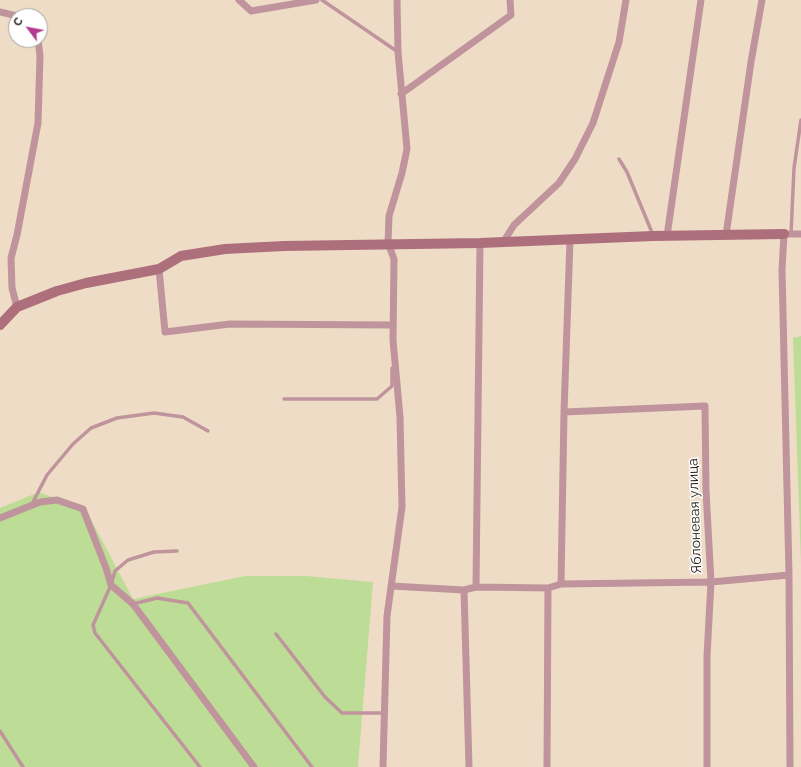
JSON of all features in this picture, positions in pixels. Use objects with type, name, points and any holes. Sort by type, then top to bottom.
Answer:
[{"type":"street","points":[[239,0],[252,11],[316,0]]},
{"type":"street","points":[[383,767],[387,616],[402,507],[400,418],[393,340],[394,259],[388,244],[389,216],[402,173],[407,149],[398,52],[397,0]]},
{"type":"street","points":[[401,94],[511,15],[510,0]]},
{"type":"street","points":[[504,241],[514,225],[559,183],[575,159],[593,123],[619,42],[626,0]]},
{"type":"street","points":[[667,236],[700,0]]},
{"type":"street","points":[[726,235],[751,62],[762,0]]},
{"type":"street","points":[[17,306],[12,288],[11,258],[17,235],[38,123],[39,48]]},
{"type":"street","points":[[788,234],[782,270],[789,575],[790,767]]},
{"type":"street","points":[[0,325],[17,306],[57,291],[86,283],[159,268],[181,256],[225,249],[480,243],[653,236],[801,234]]},
{"type":"street","points":[[561,584],[564,412],[570,240]]},
{"type":"street","points":[[476,587],[480,243]]},
{"type":"street","points":[[159,268],[165,332],[230,324],[393,325]]},
{"type":"street","name":"Яблоневая улица","points":[[564,412],[705,406],[706,491],[711,582],[707,656],[707,767]]},
{"type":"street","points":[[0,518],[40,502],[57,500],[83,509],[111,585],[133,604],[254,767]]},
{"type":"street","points":[[391,586],[464,590],[476,587],[548,588],[561,584],[711,582],[789,575]]},
{"type":"street","points":[[547,767],[548,588]]},
{"type":"street","points":[[464,590],[469,767]]},
{"type":"lane","points":[[322,0],[398,52]]},
{"type":"lane","points":[[788,234],[794,168],[801,120]]},
{"type":"lane","points":[[619,159],[628,172],[653,236]]},
{"type":"lane","points":[[284,399],[377,399],[392,386],[393,340]]},
{"type":"lane","points":[[31,505],[47,475],[73,444],[91,428],[117,418],[154,413],[183,417],[208,431]]},
{"type":"lane","points":[[177,551],[154,552],[128,560],[115,571],[111,585],[93,625],[95,633],[200,767]]},
{"type":"lane","points":[[133,604],[157,598],[188,603],[312,767]]},
{"type":"lane","points":[[276,634],[325,697],[342,713],[384,713]]},
{"type":"lane","points":[[0,731],[23,767]]},
{"type":"green space","points":[[801,336],[801,564],[793,338]]},
{"type":"green space","points":[[39,492],[86,510],[133,599],[245,576],[306,576],[373,582],[358,767],[0,767],[0,508]]}]
